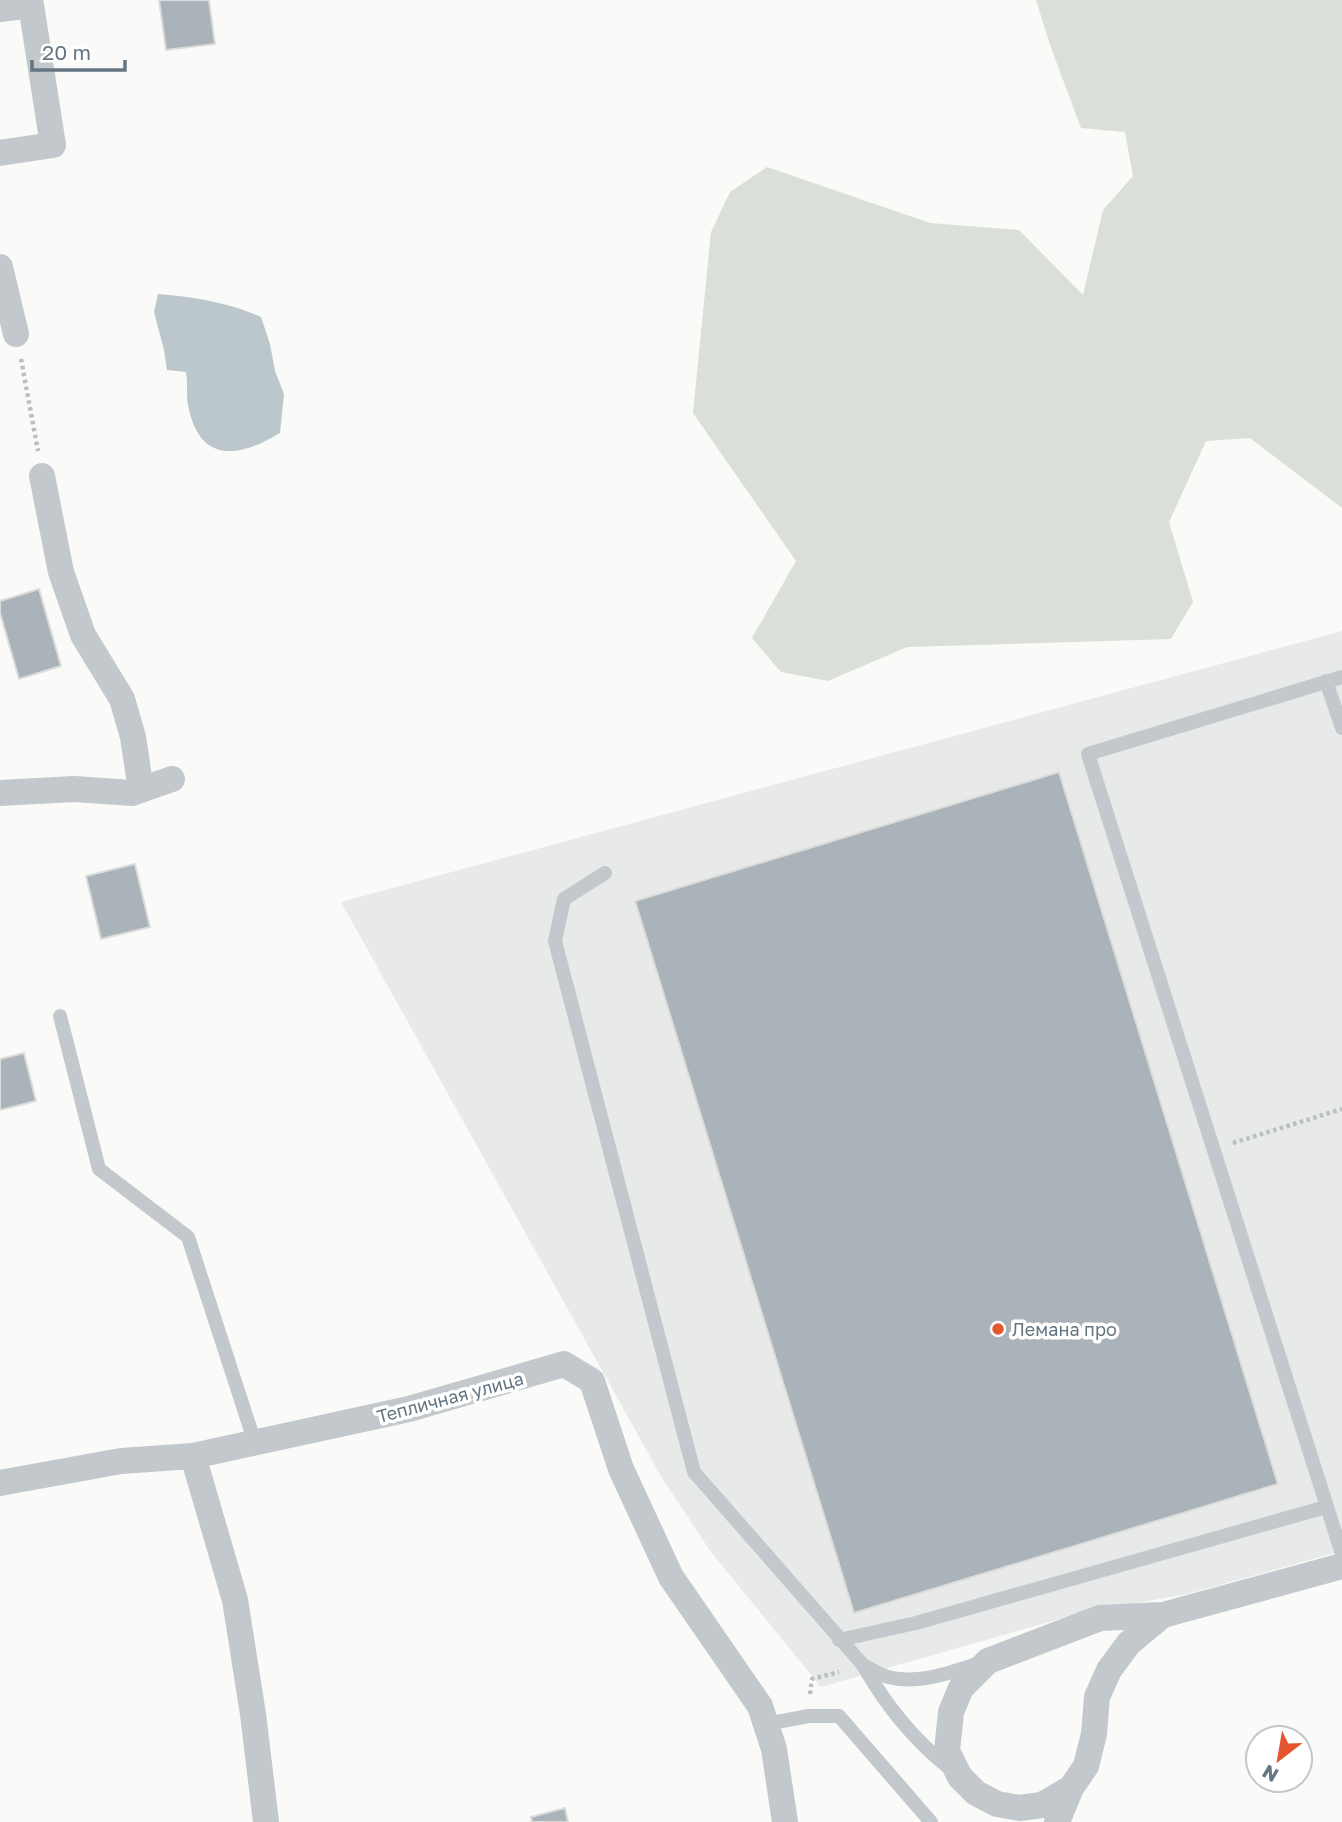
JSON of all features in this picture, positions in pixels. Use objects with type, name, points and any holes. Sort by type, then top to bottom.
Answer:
[{"type":"street","points":[[0,9],[31,5],[53,145],[0,153]]},
{"type":"street","points":[[0,267],[16,334]]},
{"type":"street","points":[[43,476],[61,572],[83,635],[122,699],[134,737],[141,790]]},
{"type":"street","points":[[0,793],[74,789],[132,793],[172,779]]},
{"type":"street","name":"Тепличная улица","points":[[0,1483],[121,1461],[193,1456],[255,1443],[409,1409],[564,1364],[592,1381],[621,1469],[671,1577],[760,1706],[774,1749],[785,1822]]},
{"type":"street","points":[[193,1456],[235,1600],[253,1714],[265,1822]]},
{"type":"street","points":[[1071,1788],[1042,1805],[1020,1808],[997,1804],[976,1793],[960,1777],[947,1751],[951,1712],[961,1688],[988,1661],[1100,1618],[1163,1615],[1342,1566]]},
{"type":"street","points":[[1057,1822],[1071,1788],[1086,1766],[1094,1734],[1097,1697],[1109,1670],[1129,1643],[1163,1615]]},
{"type":"lane","points":[[1342,677],[1088,754],[1342,1554]]},
{"type":"lane","points":[[1326,681],[1342,728]]},
{"type":"lane","points":[[606,873],[564,899],[555,941],[694,1472],[863,1665],[880,1695],[910,1730],[960,1777]]},
{"type":"lane","points":[[60,1016],[99,1170],[188,1237],[255,1443]]},
{"type":"lane","points":[[839,1640],[916,1623],[1326,1507]]},
{"type":"lane","points":[[863,1665],[887,1677],[909,1680],[938,1676],[988,1661]]},
{"type":"lane","points":[[766,1724],[809,1716],[839,1716],[931,1822]]},
{"type":"path","points":[[16,334],[43,476]]},
{"type":"path","points":[[1213,1149],[1342,1110]]},
{"type":"shaded area","points":[[1036,0],[1342,0],[1342,508],[1250,438],[1206,441],[1169,522],[1193,602],[1171,639],[907,647],[828,681],[781,672],[752,638],[796,561],[693,413],[711,232],[730,192],[767,167],[930,223],[1019,230],[1083,295],[1103,210],[1133,176],[1125,132],[1081,128]]},
{"type":"shaded area","points":[[158,294],[210,301],[261,317],[284,394],[280,433],[236,451],[211,446],[201,438],[193,424],[188,405],[186,372],[167,370],[154,312]]},
{"type":"shaded area","points":[[1342,631],[1342,1551],[1187,1594],[1077,1614],[821,1687],[711,1552],[662,1478],[341,902]]},
{"type":"building","points":[[159,0],[209,0],[215,44],[166,50]]},
{"type":"building","points":[[39,589],[61,666],[19,679],[0,613],[0,601]]},
{"type":"building","name":"Лемана про","points":[[1059,772],[1278,1484],[854,1613],[635,901]]},
{"type":"building","points":[[135,864],[150,927],[101,939],[86,876]]},
{"type":"building","points":[[24,1053],[36,1101],[0,1110],[0,1059]]},
{"type":"building","points":[[565,1808],[568,1822],[532,1822],[531,1817]]},
{"type":"place","name":"Лемана про","points":[[998,1329]]}]
